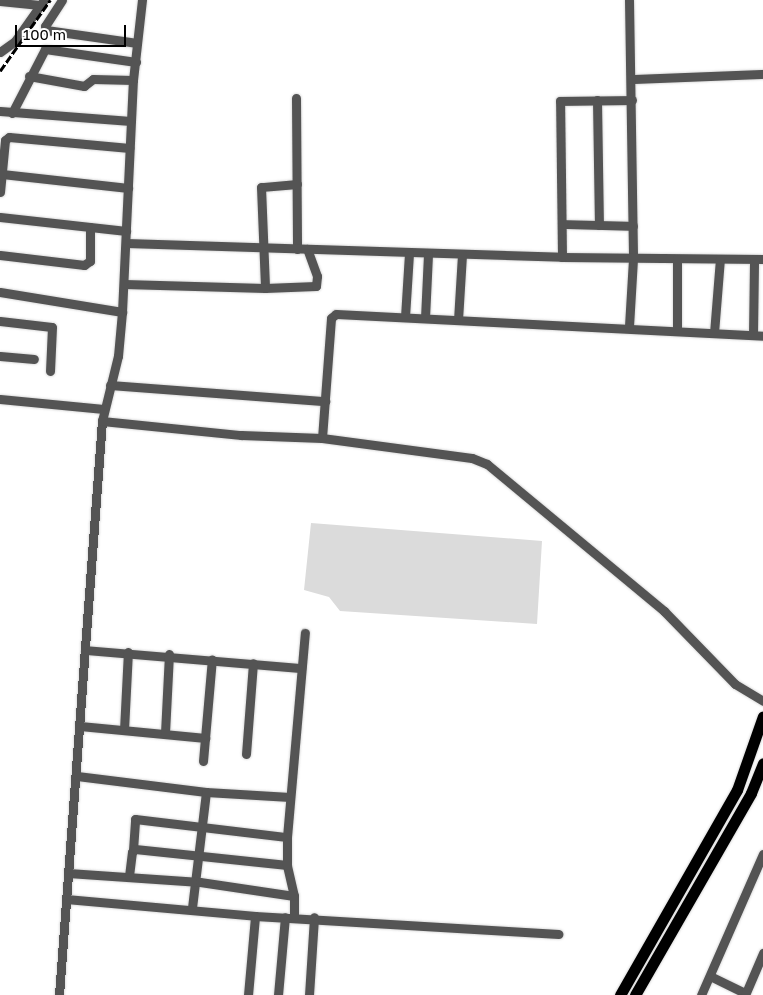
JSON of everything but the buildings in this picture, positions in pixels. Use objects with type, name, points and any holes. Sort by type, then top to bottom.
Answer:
[{"type":"main road","points":[[620,995],[737,790],[763,716]]},
{"type":"main road","points":[[635,995],[751,793],[763,764]]},
{"type":"street","points":[[62,0],[45,26],[46,30],[137,43]]},
{"type":"street","points":[[59,995],[77,776],[102,421],[118,356],[122,312],[133,80],[142,0]]},
{"type":"street","points":[[628,0],[628,56],[632,79],[634,259],[630,327]]},
{"type":"street","points":[[0,1],[42,3]]},
{"type":"street","points":[[0,52],[16,41],[42,3]]},
{"type":"street","points":[[12,113],[42,52],[49,48],[136,62]]},
{"type":"street","points":[[632,79],[763,74]]},
{"type":"street","points":[[29,76],[84,86],[93,79],[133,80]]},
{"type":"street","points":[[296,98],[297,249]]},
{"type":"street","points":[[597,100],[599,225]]},
{"type":"street","points":[[562,257],[560,101],[632,100]]},
{"type":"street","points":[[0,111],[131,121]]},
{"type":"street","points":[[0,192],[5,140],[9,137],[130,148]]},
{"type":"street","points":[[2,174],[128,188]]},
{"type":"street","points":[[264,288],[261,248],[261,187],[297,184]]},
{"type":"street","points":[[0,217],[126,232]]},
{"type":"street","points":[[562,224],[633,226]]},
{"type":"street","points":[[0,255],[84,265],[90,261],[90,227]]},
{"type":"street","points":[[126,243],[428,254],[634,259],[759,259],[753,335]]},
{"type":"street","points":[[124,284],[264,288],[316,286],[317,276],[307,249]]},
{"type":"street","points":[[405,317],[409,253]]},
{"type":"street","points":[[425,318],[428,254]]},
{"type":"street","points":[[458,320],[462,254]]},
{"type":"street","points":[[677,259],[677,330]]},
{"type":"street","points":[[714,333],[720,259]]},
{"type":"street","points":[[0,292],[122,312]]},
{"type":"street","points":[[322,438],[331,318],[341,313],[630,327],[763,336]]},
{"type":"street","points":[[0,321],[52,327],[50,371]]},
{"type":"street","points":[[0,356],[34,359]]},
{"type":"street","points":[[110,385],[325,401]]},
{"type":"street","points":[[0,399],[104,409]]},
{"type":"street","points":[[102,421],[241,435],[322,438],[472,458],[487,464],[664,611],[735,684],[763,701]]},
{"type":"street","points":[[278,995],[289,917],[294,896],[286,865],[287,837],[305,633]]},
{"type":"street","points":[[85,650],[169,654],[301,668]]},
{"type":"street","points":[[124,730],[128,652]]},
{"type":"street","points":[[165,733],[169,654]]},
{"type":"street","points":[[203,761],[212,659]]},
{"type":"street","points":[[246,754],[253,663]]},
{"type":"street","points":[[80,726],[205,738]]},
{"type":"street","points":[[77,776],[206,792],[290,796]]},
{"type":"street","points":[[192,908],[206,792]]},
{"type":"street","points":[[129,876],[135,819],[287,837]]},
{"type":"street","points":[[133,850],[286,865]]},
{"type":"street","points":[[701,995],[760,870],[763,854]]},
{"type":"street","points":[[68,873],[196,882],[294,896]]},
{"type":"street","points":[[66,899],[192,908],[255,916],[314,917],[558,934]]},
{"type":"street","points":[[248,995],[255,916]]},
{"type":"street","points":[[309,995],[314,917]]},
{"type":"street","points":[[710,976],[745,994],[759,974],[763,953]]},
{"type":"shaded area","points":[[311,523],[542,541],[537,624],[340,611],[329,597],[304,590]]},
{"type":"railway","points":[[0,71],[50,0]]}]
